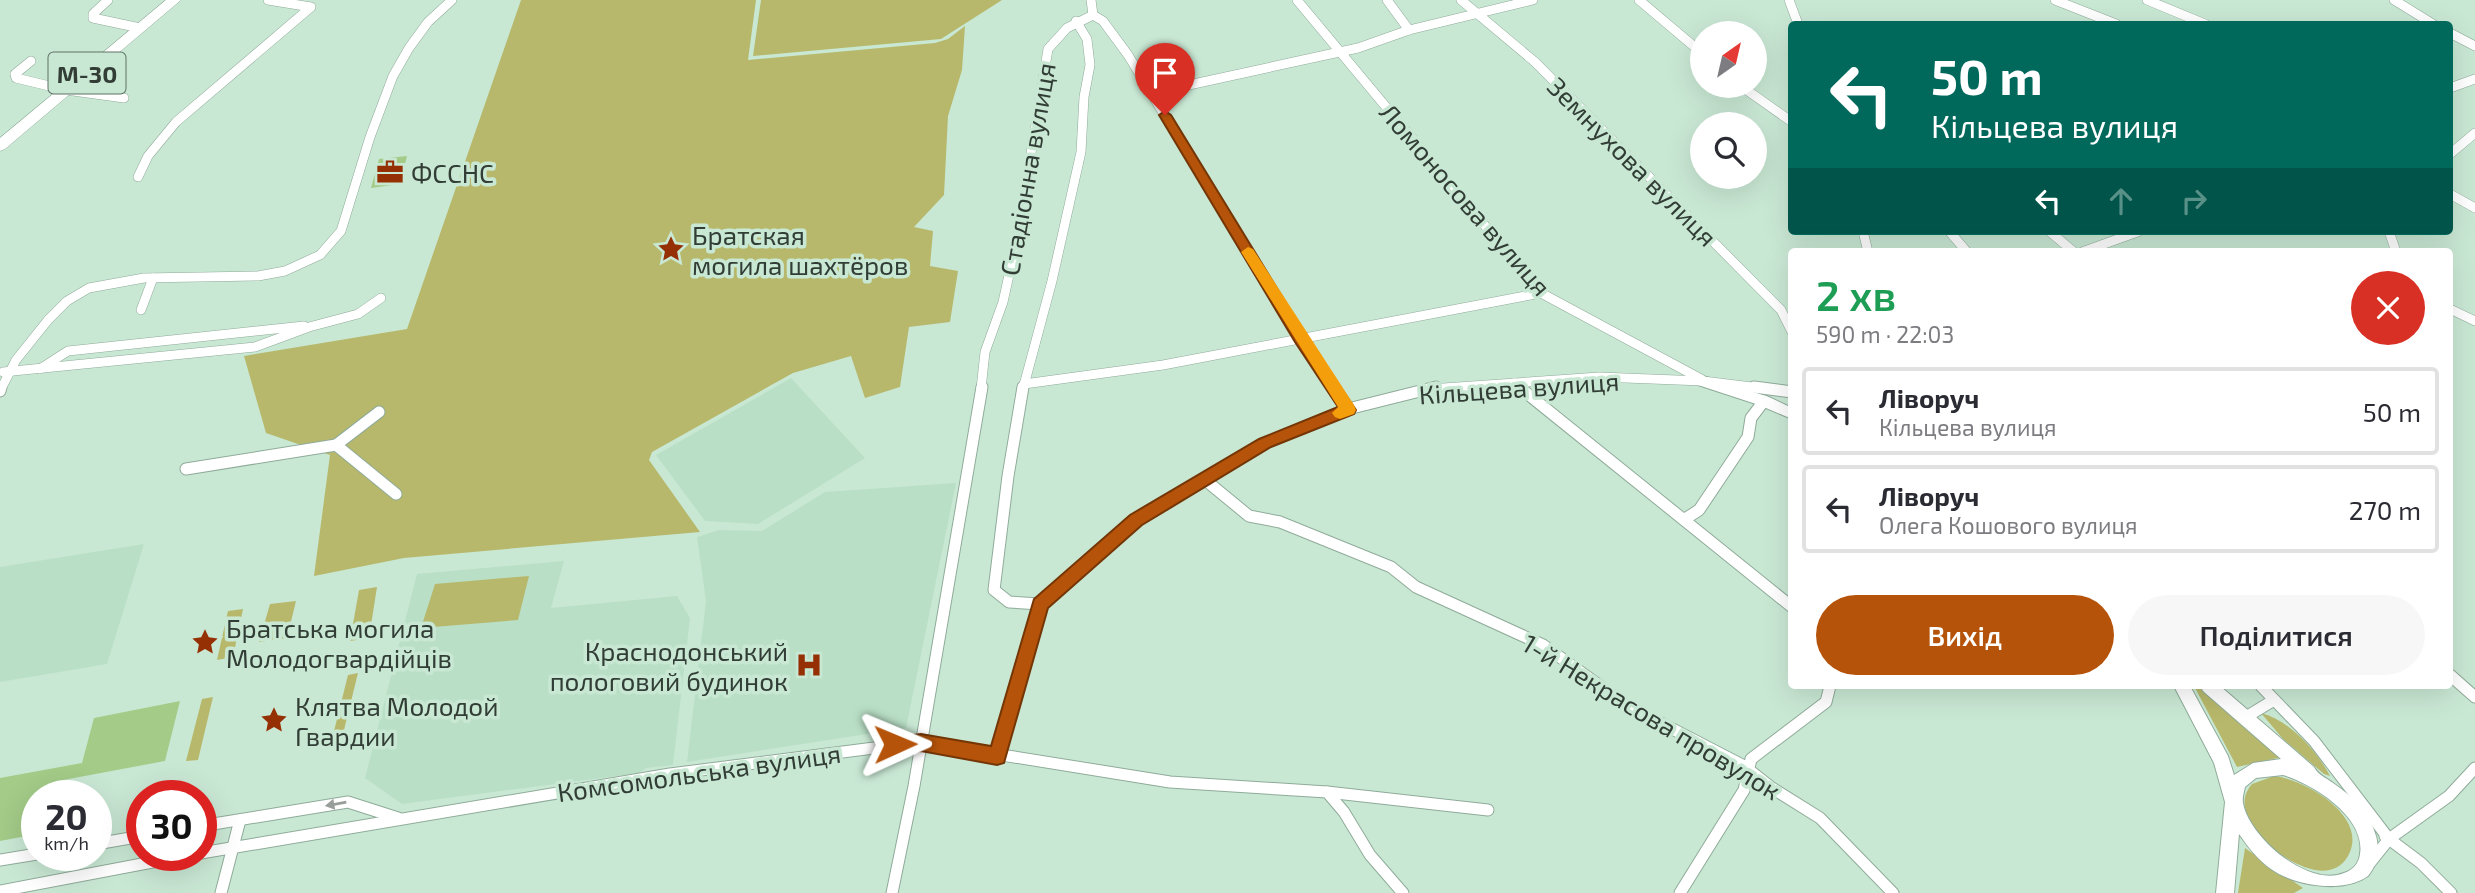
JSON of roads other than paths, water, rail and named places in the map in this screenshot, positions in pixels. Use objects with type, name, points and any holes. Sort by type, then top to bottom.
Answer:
[{"type":"highway","name":"М-30","points":[[0,146],[174,0]]},
{"type":"street","points":[[108,0],[93,14],[93,18],[141,28]]},
{"type":"street","points":[[138,177],[148,156],[176,122],[311,8],[268,0]]},
{"type":"street","points":[[0,391],[4,372],[51,315],[86,289],[113,281],[271,274],[311,260],[327,249],[341,231],[387,88],[398,65],[423,28],[452,0]]},
{"type":"street","points":[[1091,0],[1093,16]]},
{"type":"street","name":"Ломоносова вулиця","points":[[1297,0],[1541,293],[1703,381]]},
{"type":"street","points":[[1387,0],[1409,30]]},
{"type":"street","name":"Земнухова вулиця","points":[[1461,0],[1473,14],[1522,50],[1781,310],[1788,324]]},
{"type":"street","points":[[1152,93],[1358,48],[1409,30],[1533,0]]},
{"type":"street","points":[[1639,0],[1690,43]]},
{"type":"street","points":[[1789,0],[1797,21]]},
{"type":"street","points":[[2055,0],[2108,21]]},
{"type":"street","points":[[2147,0],[2198,21]]},
{"type":"street","points":[[2394,0],[2428,21]]},
{"type":"street","points":[[1076,21],[1093,16],[1103,21],[1152,93],[1300,338],[1348,410]]},
{"type":"street","name":"Стадіонна вулиця","points":[[892,893],[921,742],[985,368],[982,358],[1002,305],[1031,158],[1048,49],[1056,37],[1076,21],[1087,39],[1090,65],[1084,97],[1081,152],[1052,281],[1024,384],[1006,489],[994,590],[1009,603],[1040,604]]},
{"type":"street","points":[[2453,35],[2475,46]]},
{"type":"street","points":[[31,61],[15,74],[16,78],[66,90],[124,98]]},
{"type":"street","points":[[2453,87],[2475,79]]},
{"type":"street","points":[[1758,98],[1788,119]]},
{"type":"street","points":[[2453,151],[2475,133]]},
{"type":"street","points":[[2453,196],[2475,208]]},
{"type":"street","points":[[2054,235],[2069,248]]},
{"type":"street","points":[[2093,248],[2129,235]]},
{"type":"street","points":[[141,310],[153,278]]},
{"type":"street","points":[[1024,384],[1163,365],[1541,293]]},
{"type":"street","points":[[37,370],[68,351],[317,325],[359,316],[382,298]]},
{"type":"street","points":[[2453,310],[2475,321]]},
{"type":"street","points":[[4,372],[255,347],[281,341],[317,325]]},
{"type":"street","name":"Кільцева вулиця","points":[[1040,604],[1136,520],[1265,443],[1348,410],[1437,387],[1599,377],[1703,381],[1764,401],[1788,412]]},
{"type":"street","points":[[1703,381],[1788,391]]},
{"type":"street","points":[[1514,383],[1788,604]]},
{"type":"street","points":[[1685,520],[1699,510],[1748,437],[1751,418],[1764,401]]},
{"type":"street","points":[[186,468],[336,445],[379,412]]},
{"type":"street","points":[[336,445],[396,494]]},
{"type":"street","name":"1-й Некрасова провулок","points":[[1204,479],[1248,516],[1280,522],[1391,567],[1416,587],[1543,645],[1628,706],[1749,770],[1820,818],[1893,893]]},
{"type":"street","points":[[997,756],[1040,604]]},
{"type":"street","points":[[2453,678],[2475,696]]},
{"type":"street","points":[[1680,893],[1744,790],[1751,759],[1826,702],[1829,689]]},
{"type":"street","points":[[2184,689],[2222,761],[2233,802],[2248,837],[2280,867],[2306,880],[2332,884],[2344,882]]},
{"type":"street","points":[[2213,689],[2357,816],[2421,863],[2451,893]]},
{"type":"street","points":[[2264,689],[2314,741],[2389,838]]},
{"type":"street","points":[[2246,717],[2274,700]]},
{"type":"street","name":"Комсомольська вулиця","points":[[217,850],[670,774],[921,742],[1170,782],[1327,792],[1489,810]]},
{"type":"street","points":[[2225,893],[2233,802],[2243,777],[2260,768],[2283,767],[2309,775],[2330,791]]},
{"type":"street","points":[[2324,893],[2361,874],[2389,838],[2449,796],[2475,768]]},
{"type":"street","points":[[1327,792],[1344,812],[1370,855],[1403,893]]},
{"type":"street","name":"Комсомольська вулиця","points":[[217,824],[348,802],[401,818]]},
{"type":"street","points":[[2357,816],[2368,837],[2370,858],[2366,867]]},
{"type":"street","points":[[221,893],[240,820]]},
{"type":"street","points":[[0,860],[21,857]]},
{"type":"street","points":[[0,891],[126,867]]},
{"type":"place","name":"ФССНС","points":[[390,172]]},
{"type":"place","name":"Братская могила шахтёров","points":[[671,249]]},
{"type":"place","name":"Братська могила Молодогвардійців","points":[[205,642]]},
{"type":"place","name":"Краснодонський пологовий будинок","points":[[809,665]]},
{"type":"place","name":"Клятва Молодой Гвардии","points":[[274,720]]}]
